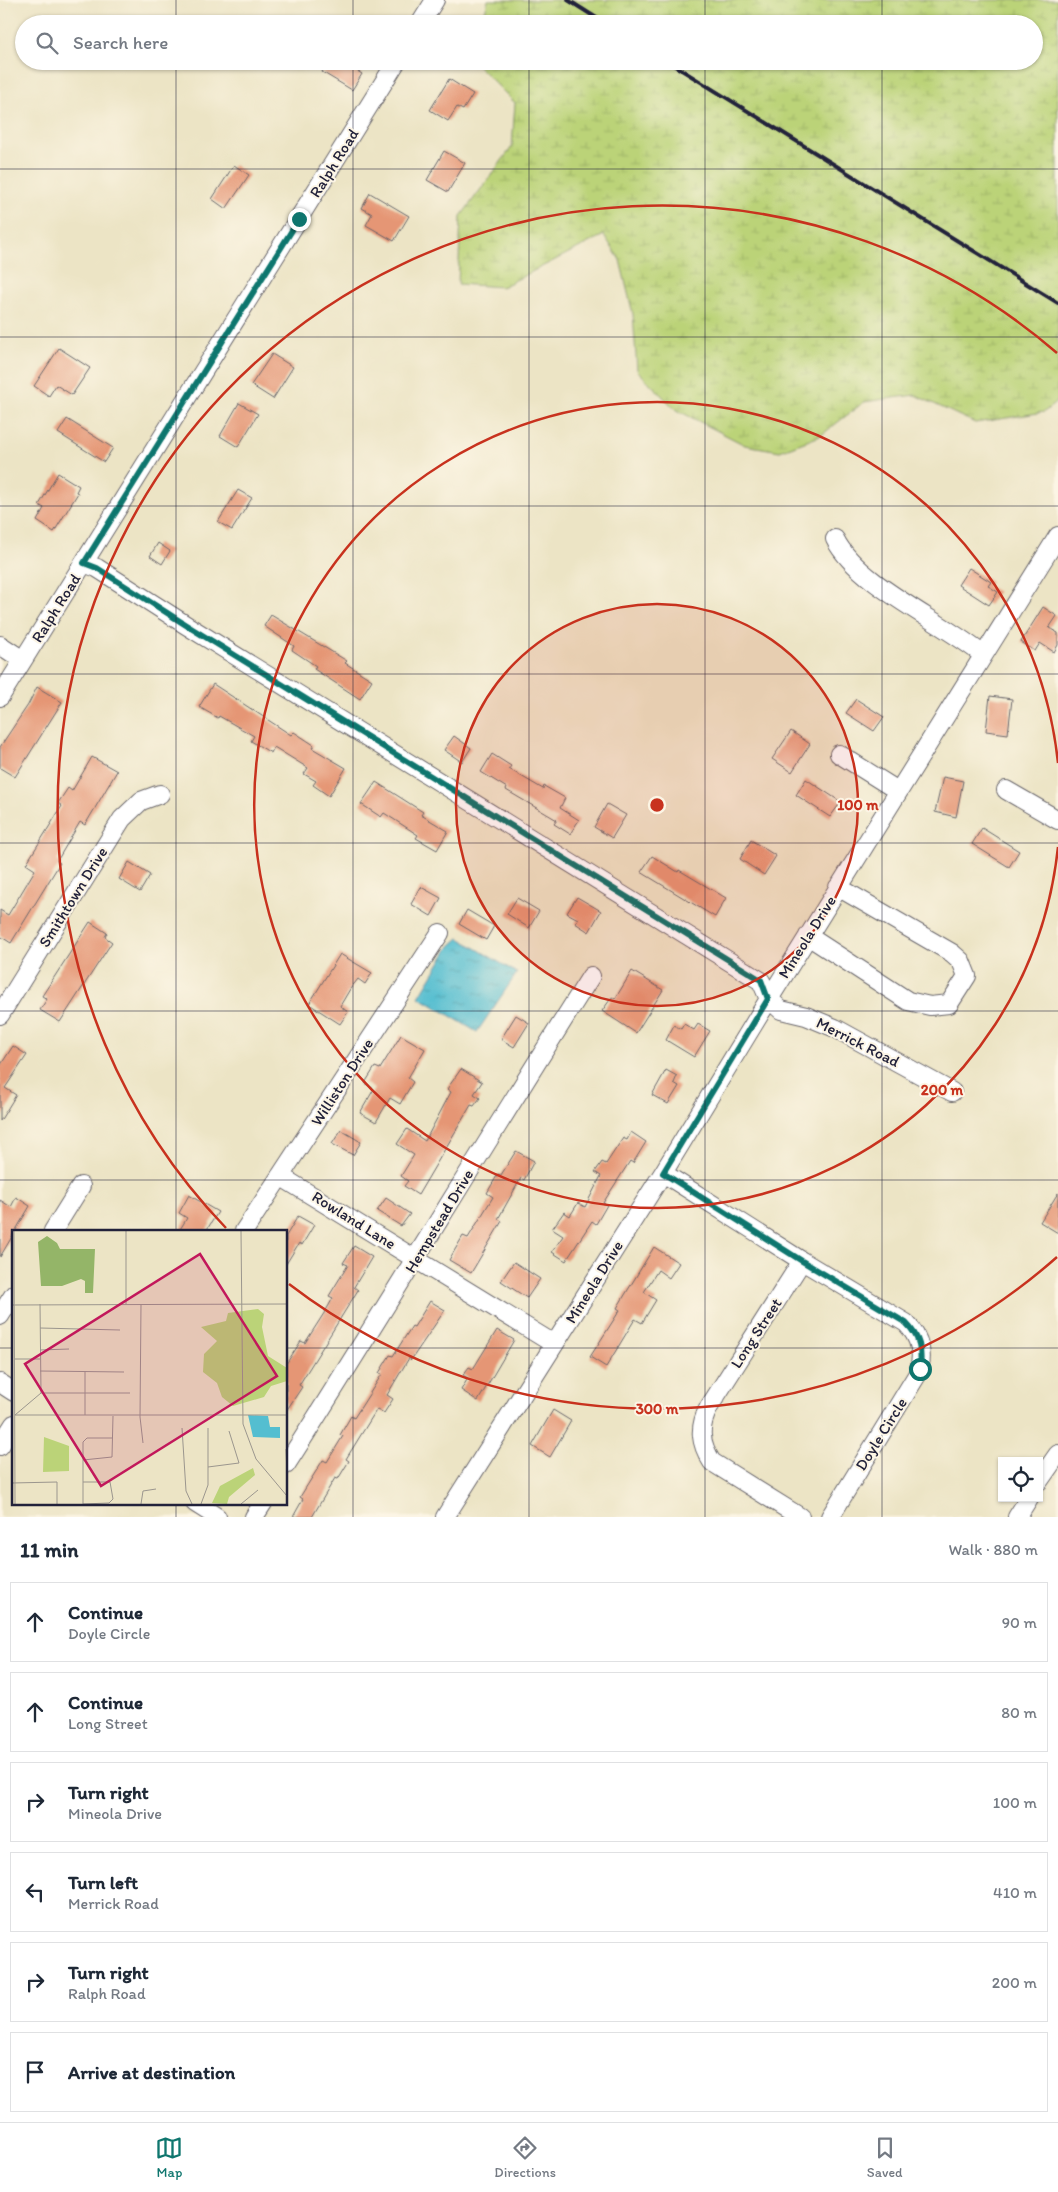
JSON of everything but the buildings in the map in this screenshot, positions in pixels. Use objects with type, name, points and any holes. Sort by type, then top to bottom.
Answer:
[{"type":"street","points":[[426,15],[435,0]]},
{"type":"street","name":"Ralph Road","points":[[0,697],[391,70]]},
{"type":"street","name":"Mineola Drive","points":[[446,1517],[663,1173],[768,999],[1058,536]]},
{"type":"street","points":[[835,539],[846,557],[869,576],[908,604],[965,640],[983,655]]},
{"type":"street","points":[[84,563],[97,568],[186,625],[761,980],[768,999]]},
{"type":"street","points":[[0,645],[23,660]]},
{"type":"street","points":[[840,754],[898,792]]},
{"type":"street","points":[[1006,790],[1058,820]]},
{"type":"street","name":"Smithtown Drive","points":[[0,1015],[122,819],[141,801],[160,794]]},
{"type":"street","points":[[808,936],[908,1001],[930,1006],[949,1004],[957,995],[967,976],[961,961],[838,887]]},
{"type":"street","name":"Williston Drive","points":[[245,1230],[440,933]]},
{"type":"street","name":"Hempstead Drive","points":[[288,1462],[417,1259],[591,976]]},
{"type":"street","name":"Merrick Road","points":[[768,999],[781,1010],[806,1016],[835,1028],[952,1092]]},
{"type":"street","points":[[663,1173],[802,1261]]},
{"type":"street","name":"Rowland Lane","points":[[280,1176],[554,1344]]},
{"type":"street","points":[[54,1230],[82,1186]]},
{"type":"street","name":"Long Street","points":[[800,1517],[712,1462],[704,1449],[701,1430],[709,1407],[802,1261]]},
{"type":"street","name":"Doyle Circle","points":[[802,1261],[906,1323],[918,1338],[921,1348],[920,1369],[917,1376],[830,1517]]},
{"type":"street","points":[[0,1316],[12,1297]]},
{"type":"street","points":[[0,1383],[12,1391]]},
{"type":"street","points":[[0,1446],[12,1427]]},
{"type":"street","points":[[1043,1475],[1058,1454]]},
{"type":"street","points":[[1017,1517],[1026,1502]]},
{"type":"street","points":[[197,1504],[217,1517]]},
{"type":"street","points":[[254,1517],[262,1504]]},
{"type":"green space","points":[[488,0],[1058,0],[1058,401],[1044,412],[975,423],[915,395],[864,402],[820,436],[780,451],[745,445],[675,409],[637,370],[633,314],[620,260],[604,235],[502,287],[458,284],[461,216],[512,147],[515,103],[482,70],[1043,70],[1043,15],[484,15]]},
{"type":"water","points":[[459,938],[517,973],[477,1032],[419,997],[450,946]]},
{"type":"railway","points":[[568,0],[592,15]]},
{"type":"railway","points":[[682,70],[1058,303]]},
{"type":"route","points":[[299,219],[84,563],[97,568],[186,625],[761,980],[768,999],[663,1173],[802,1261],[836,1279],[906,1323],[918,1338],[921,1348],[920,1369]]}]
